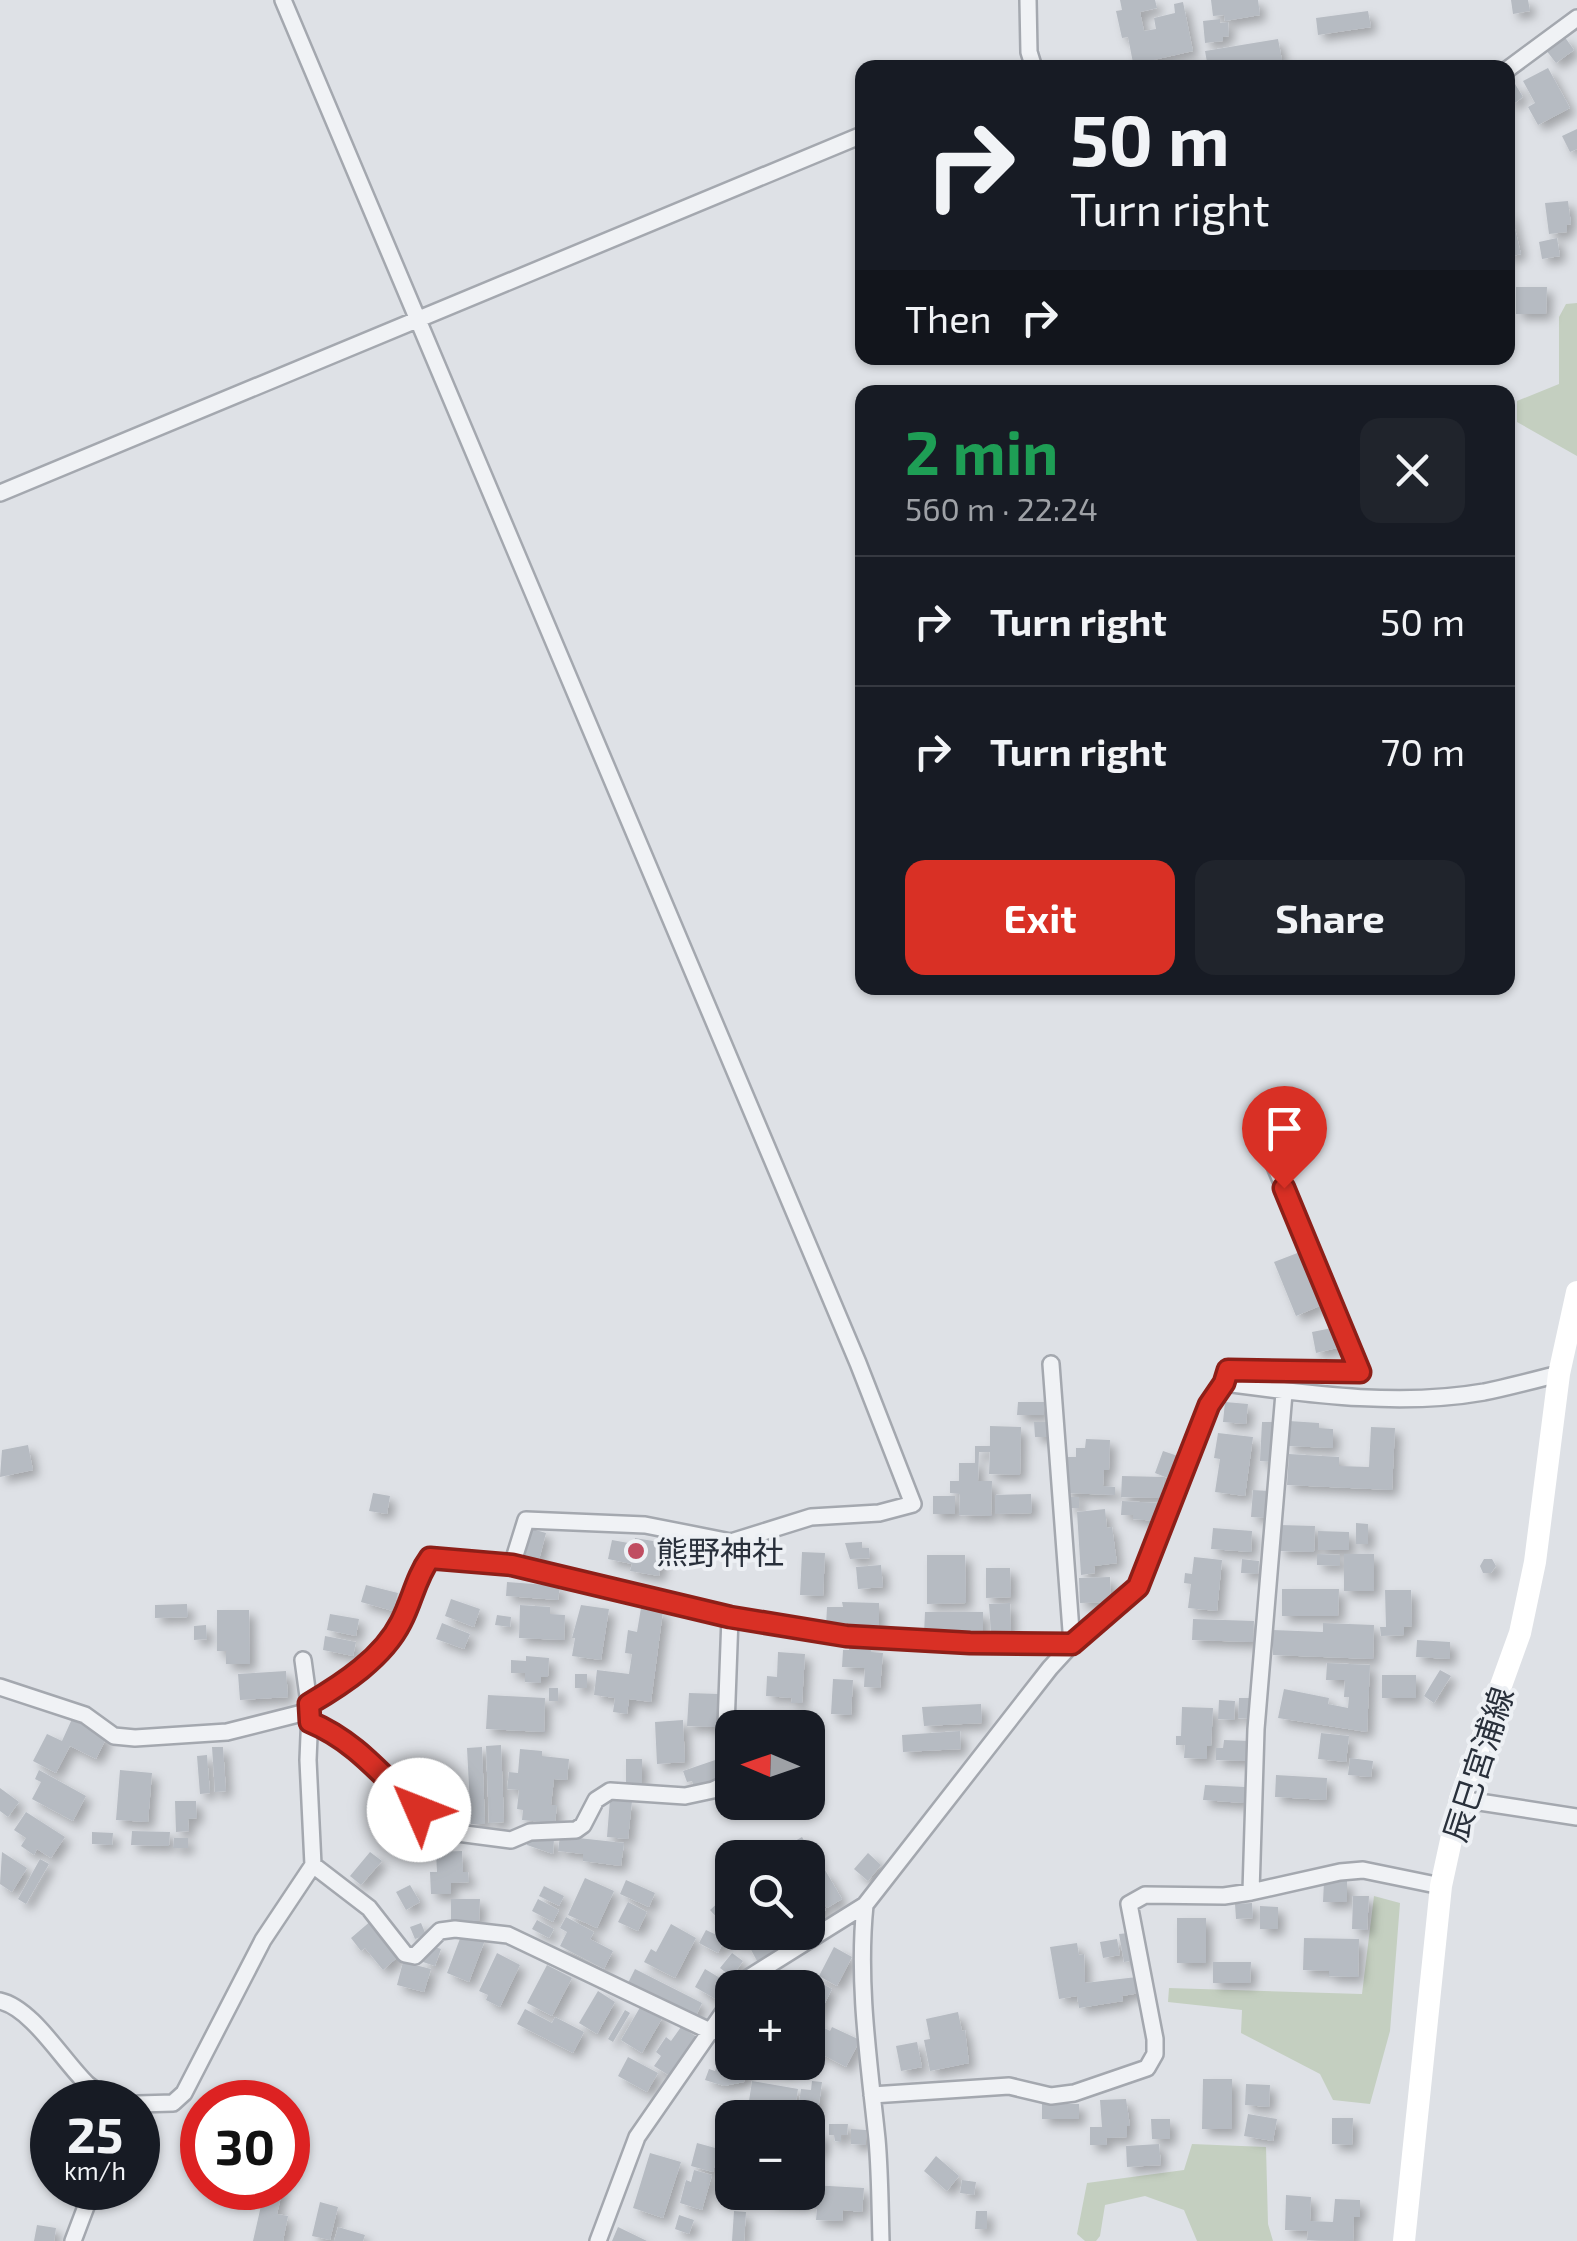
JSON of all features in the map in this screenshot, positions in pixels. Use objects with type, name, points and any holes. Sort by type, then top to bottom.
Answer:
[{"type":"main road","name":"辰巳宮浦線","points":[[1404,2241],[1440,1886],[1460,1799],[1520,1634],[1535,1562],[1559,1374],[1572,1330],[1577,1292]]},
{"type":"street","points":[[283,0],[858,1363],[913,1504],[880,1513],[811,1517],[731,1542],[645,1524],[526,1520],[512,1565]]},
{"type":"street","points":[[1028,0],[1029,60]]},
{"type":"street","points":[[1515,64],[1577,18]]},
{"type":"street","points":[[0,493],[855,138]]},
{"type":"street","points":[[761,1970],[866,1906],[1072,1644],[1138,1587],[1209,1405],[1228,1370],[1360,1372],[1269,1152]]},
{"type":"street","points":[[1051,1364],[1072,1644]]},
{"type":"street","points":[[1224,1383],[1284,1392],[1427,1398],[1484,1392],[1559,1374]]},
{"type":"street","points":[[1250,1892],[1256,1729],[1284,1392]]},
{"type":"street","points":[[0,1687],[84,1715],[114,1736],[135,1738],[227,1732],[310,1712],[390,1642],[430,1558],[512,1565],[730,1617],[890,1640],[1072,1644]]},
{"type":"street","points":[[727,1710],[730,1617]]},
{"type":"street","points":[[160,2103],[174,2103],[184,2093],[264,1940],[312,1864],[310,1712],[303,1660]]},
{"type":"street","points":[[310,1712],[362,1752],[442,1831],[511,1840],[530,1832],[576,1830],[596,1800],[610,1791],[685,1796],[715,1789]]},
{"type":"street","points":[[1460,1799],[1577,1817]]},
{"type":"street","points":[[312,1864],[369,1908],[405,1954],[415,1956],[440,1931],[508,1935],[712,2032]]},
{"type":"street","points":[[872,2095],[926,2094],[992,2086],[1051,2096],[1074,2094],[1148,2068],[1155,2039],[1128,1904],[1145,1895],[1224,1896],[1363,1870],[1440,1886]]},
{"type":"street","points":[[866,1906],[862,1956],[881,2241]]},
{"type":"street","points":[[0,2001],[10,2003],[36,2026],[85,2080]]},
{"type":"street","points":[[598,2241],[637,2137],[715,2027]]},
{"type":"street","points":[[73,2241],[85,2210]]},
{"type":"green space","points":[[1577,303],[1577,456],[1517,422],[1517,401],[1559,384],[1559,317],[1566,304]]},
{"type":"green space","points":[[1374,1896],[1400,1903],[1390,2031],[1370,2104],[1333,2100],[1320,2074],[1241,2033],[1242,2010],[1168,2002],[1169,1988],[1362,1994]]},
{"type":"green space","points":[[1192,2144],[1266,2147],[1268,2224],[1273,2241],[1197,2241],[1184,2210],[1145,2196],[1105,2205],[1096,2241],[1085,2241],[1077,2234],[1087,2183],[1184,2170]]},
{"type":"building","points":[[1120,0],[1155,0],[1157,8],[1140,12],[1144,31],[1156,29],[1154,18],[1175,13],[1174,4],[1183,2],[1193,51],[1153,60],[1132,60],[1128,37],[1122,38],[1116,11],[1122,10]]},
{"type":"building","points":[[1211,0],[1258,0],[1260,15],[1225,21],[1224,15],[1213,16]]},
{"type":"building","points":[[1511,0],[1528,0],[1530,11],[1513,14]]},
{"type":"building","points":[[1368,11],[1371,27],[1318,35],[1316,18]]},
{"type":"building","points":[[1220,19],[1220,23],[1228,22],[1229,36],[1223,37],[1223,41],[1205,43],[1203,21]]},
{"type":"building","points":[[1564,36],[1574,50],[1556,63],[1546,50]]},
{"type":"building","points":[[1278,39],[1282,60],[1207,60],[1205,51]]},
{"type":"building","points":[[1548,68],[1570,108],[1538,125],[1528,107],[1535,103],[1523,81]]},
{"type":"building","points":[[1515,84],[1523,97],[1515,103]]},
{"type":"building","points":[[1577,129],[1577,149],[1570,152],[1562,136]]},
{"type":"building","points":[[1568,201],[1571,224],[1567,225],[1567,232],[1549,234],[1545,203]]},
{"type":"building","points":[[1515,229],[1521,254],[1515,255]]},
{"type":"building","points":[[1557,238],[1560,256],[1542,259],[1539,242]]},
{"type":"building","points":[[1516,287],[1547,287],[1546,314],[1516,314]]},
{"type":"building","points":[[1300,1252],[1322,1305],[1296,1316],[1274,1262]]},
{"type":"building","points":[[1337,1327],[1341,1347],[1316,1353],[1312,1332]]},
{"type":"building","points":[[1018,1402],[1044,1402],[1044,1415],[1017,1415]]},
{"type":"building","points":[[1225,1402],[1248,1404],[1246,1424],[1223,1422]]},
{"type":"building","points":[[1289,1421],[1319,1423],[1319,1428],[1333,1429],[1333,1448],[1287,1446]]},
{"type":"building","points":[[1034,1422],[1049,1422],[1050,1437],[1035,1437]]},
{"type":"building","points":[[1262,1422],[1274,1422],[1273,1462],[1260,1461]]},
{"type":"building","points":[[990,1426],[1021,1427],[1020,1475],[989,1474],[990,1452],[979,1452],[978,1481],[992,1481],[991,1516],[959,1515],[960,1494],[950,1493],[950,1481],[959,1481],[959,1463],[975,1463],[975,1446],[990,1446]]},
{"type":"building","points":[[1371,1427],[1395,1428],[1392,1490],[1287,1485],[1289,1454],[1339,1457],[1339,1466],[1369,1467]]},
{"type":"building","points":[[1218,1433],[1253,1437],[1245,1496],[1215,1492],[1220,1459],[1214,1458]]},
{"type":"building","points":[[1086,1439],[1110,1440],[1109,1470],[1104,1470],[1103,1486],[1115,1487],[1115,1495],[1064,1493],[1065,1457],[1076,1457],[1076,1448],[1085,1448]]},
{"type":"building","points":[[28,1445],[33,1470],[0,1477],[2,1450]]},
{"type":"building","points":[[1163,1451],[1181,1457],[1173,1480],[1155,1473]]},
{"type":"building","points":[[1122,1476],[1164,1477],[1163,1498],[1121,1497]]},
{"type":"building","points":[[1253,1490],[1269,1491],[1267,1518],[1251,1517]]},
{"type":"building","points":[[373,1493],[390,1496],[387,1514],[369,1511]]},
{"type":"building","points":[[1031,1494],[1032,1513],[995,1514],[995,1495]]},
{"type":"building","points":[[933,1496],[955,1496],[955,1514],[933,1514]]},
{"type":"building","points":[[1069,1497],[1079,1497],[1079,1508],[1069,1508]]},
{"type":"building","points":[[1122,1501],[1158,1503],[1157,1521],[1121,1515]]},
{"type":"building","points":[[1105,1509],[1117,1563],[1094,1566],[1095,1573],[1081,1575],[1077,1512]]},
{"type":"building","points":[[1356,1523],[1368,1524],[1368,1544],[1356,1544]]},
{"type":"building","points":[[1280,1525],[1315,1526],[1314,1552],[1279,1551]]},
{"type":"building","points":[[1213,1528],[1252,1531],[1251,1552],[1211,1549]]},
{"type":"building","points":[[532,1529],[546,1533],[539,1560],[525,1556]]},
{"type":"building","points":[[1318,1531],[1349,1532],[1349,1550],[1318,1550]]},
{"type":"building","name":"熊野神社","points":[[635,1538],[665,1543],[659,1576],[630,1571],[632,1564],[608,1559],[612,1540],[634,1544]]},
{"type":"building","points":[[862,1542],[862,1548],[869,1548],[870,1558],[850,1559],[845,1543]]},
{"type":"building","points":[[802,1552],[825,1553],[823,1596],[800,1595]]},
{"type":"building","points":[[1317,1554],[1340,1555],[1340,1566],[1317,1565]]},
{"type":"building","points":[[1344,1554],[1374,1554],[1374,1591],[1344,1591]]},
{"type":"building","points":[[927,1555],[965,1555],[966,1603],[927,1604]]},
{"type":"building","points":[[1194,1557],[1222,1560],[1217,1611],[1188,1608],[1191,1584],[1184,1583],[1185,1573],[1192,1574]]},
{"type":"building","points":[[1242,1559],[1259,1561],[1258,1574],[1241,1573]]},
{"type":"building","points":[[1484,1559],[1492,1559],[1496,1566],[1491,1573],[1483,1573],[1480,1566]]},
{"type":"building","points":[[881,1565],[883,1587],[858,1589],[856,1567]]},
{"type":"building","points":[[986,1568],[1010,1568],[1011,1597],[986,1598]]},
{"type":"building","points":[[1110,1577],[1111,1602],[1080,1603],[1079,1578]]},
{"type":"building","points":[[507,1582],[560,1586],[558,1600],[506,1596]]},
{"type":"building","points":[[366,1585],[398,1593],[393,1611],[361,1602]]},
{"type":"building","points":[[1282,1589],[1339,1589],[1338,1616],[1282,1616]]},
{"type":"building","points":[[1385,1590],[1411,1590],[1412,1626],[1404,1627],[1404,1635],[1381,1636],[1380,1627],[1386,1627]]},
{"type":"building","points":[[451,1599],[480,1609],[474,1627],[445,1616]]},
{"type":"building","points":[[842,1602],[879,1603],[879,1627],[826,1626],[827,1607],[843,1607]]},
{"type":"building","points":[[1010,1603],[1011,1633],[991,1633],[989,1604]]},
{"type":"building","points":[[187,1604],[188,1617],[155,1618],[155,1605]]},
{"type":"building","points":[[520,1605],[550,1607],[550,1614],[565,1615],[564,1640],[519,1638]]},
{"type":"building","points":[[581,1605],[609,1609],[601,1660],[572,1656],[572,1638]]},
{"type":"building","points":[[641,1608],[663,1611],[651,1702],[629,1699],[627,1714],[613,1712],[615,1698],[594,1695],[597,1670],[629,1674],[632,1654],[625,1653],[628,1630],[637,1632]]},
{"type":"building","points":[[217,1610],[249,1610],[250,1664],[226,1664],[226,1651],[217,1651]]},
{"type":"building","points":[[925,1612],[983,1612],[983,1634],[924,1634]]},
{"type":"building","points":[[330,1614],[359,1619],[356,1636],[327,1630]]},
{"type":"building","points":[[497,1615],[511,1617],[510,1627],[495,1625]]},
{"type":"building","points":[[1193,1619],[1254,1621],[1253,1642],[1192,1640]]},
{"type":"building","points":[[442,1623],[470,1634],[464,1649],[436,1639]]},
{"type":"building","points":[[1323,1623],[1374,1625],[1373,1659],[1273,1655],[1273,1630],[1323,1632]]},
{"type":"building","points":[[206,1625],[207,1639],[194,1640],[194,1626]]},
{"type":"building","points":[[325,1636],[356,1642],[353,1656],[323,1650]]},
{"type":"building","points":[[1417,1640],[1450,1642],[1450,1659],[1416,1657]]},
{"type":"building","points":[[850,1645],[871,1646],[871,1652],[883,1653],[880,1688],[864,1687],[865,1668],[842,1667],[843,1650],[849,1650]]},
{"type":"building","points":[[778,1652],[805,1654],[802,1703],[766,1696],[767,1676],[777,1677]]},
{"type":"building","points":[[526,1656],[549,1658],[548,1677],[541,1677],[541,1683],[525,1682],[525,1673],[511,1673],[511,1660],[526,1661]]},
{"type":"building","points":[[1327,1663],[1370,1665],[1367,1732],[1278,1718],[1284,1689],[1329,1698],[1328,1704],[1348,1708],[1345,1680],[1326,1680]]},
{"type":"building","points":[[1440,1670],[1451,1676],[1434,1703],[1424,1696]]},
{"type":"building","points":[[286,1671],[288,1697],[240,1700],[238,1674]]},
{"type":"building","points":[[575,1674],[587,1674],[587,1688],[575,1688]]},
{"type":"building","points":[[1382,1675],[1416,1675],[1416,1698],[1382,1698]]},
{"type":"building","points":[[833,1679],[853,1680],[851,1715],[831,1714]]},
{"type":"building","points":[[549,1688],[558,1688],[558,1701],[549,1701]]},
{"type":"building","points":[[689,1693],[719,1694],[715,1727],[687,1726]]},
{"type":"building","points":[[488,1695],[545,1698],[544,1732],[486,1729]]},
{"type":"building","points":[[1239,1698],[1254,1698],[1253,1719],[1238,1718]]},
{"type":"building","points":[[1219,1700],[1235,1701],[1234,1720],[1218,1719]]},
{"type":"building","points":[[981,1704],[982,1723],[924,1726],[922,1707]]},
{"type":"building","points":[[1182,1707],[1213,1708],[1207,1759],[1184,1758],[1185,1745],[1176,1745],[1176,1736],[1181,1736]]},
{"type":"building","points":[[72,1719],[107,1737],[96,1759],[70,1746],[56,1773],[33,1761],[47,1734],[62,1741]]},
{"type":"building","points":[[683,1720],[685,1762],[657,1764],[655,1722]]},
{"type":"building","points":[[960,1731],[961,1749],[903,1752],[902,1735]]},
{"type":"building","points":[[1321,1733],[1349,1736],[1346,1762],[1318,1759]]},
{"type":"building","points":[[1224,1740],[1250,1741],[1249,1761],[1216,1760],[1216,1748],[1223,1748]]},
{"type":"building","points":[[501,1745],[504,1822],[489,1823],[486,1746]]},
{"type":"building","points":[[212,1747],[223,1747],[226,1791],[215,1792]]},
{"type":"building","points":[[482,1747],[485,1824],[471,1824],[467,1748]]},
{"type":"building","points":[[520,1749],[569,1759],[567,1780],[554,1779],[551,1805],[557,1805],[555,1823],[522,1820],[523,1810],[517,1809],[519,1790],[507,1789],[509,1772],[518,1773]]},
{"type":"building","points":[[207,1755],[210,1793],[200,1794],[197,1756]]},
{"type":"building","points":[[1350,1758],[1373,1761],[1371,1777],[1348,1775]]},
{"type":"building","points":[[626,1759],[642,1759],[642,1783],[626,1784]]},
{"type":"building","points":[[715,1760],[715,1781],[694,1787],[683,1771]]},
{"type":"building","points":[[39,1770],[86,1796],[73,1821],[32,1799],[41,1782],[35,1779]]},
{"type":"building","points":[[120,1770],[152,1773],[148,1822],[116,1820]]},
{"type":"building","points":[[1276,1775],[1327,1778],[1326,1800],[1275,1797]]},
{"type":"building","points":[[1205,1785],[1245,1787],[1244,1803],[1203,1800]]},
{"type":"building","points":[[0,1788],[19,1802],[8,1817],[0,1811]]},
{"type":"building","points":[[610,1799],[632,1801],[628,1839],[607,1837]]},
{"type":"building","points":[[175,1801],[196,1801],[197,1818],[188,1819],[189,1831],[176,1832]]},
{"type":"building","points":[[26,1812],[65,1837],[51,1858],[37,1849],[34,1855],[21,1846],[26,1838],[14,1830]]},
{"type":"building","points":[[132,1831],[170,1832],[169,1846],[131,1845]]},
{"type":"building","points":[[92,1832],[113,1833],[112,1845],[92,1844]]},
{"type":"building","points":[[560,1836],[624,1843],[621,1866],[583,1861],[583,1854],[558,1851]]},
{"type":"building","points":[[528,1837],[554,1839],[553,1854],[527,1845]]},
{"type":"building","points":[[174,1838],[188,1838],[188,1848],[173,1848]]},
{"type":"building","points":[[462,1851],[463,1872],[468,1872],[469,1882],[451,1883],[451,1894],[431,1894],[430,1872],[437,1872],[436,1852]]},
{"type":"building","points":[[2,1852],[27,1868],[12,1892],[0,1884]]},
{"type":"building","points":[[370,1852],[382,1861],[361,1885],[350,1876]]},
{"type":"building","points":[[868,1853],[881,1865],[868,1881],[854,1869]]},
{"type":"building","points":[[40,1859],[49,1864],[26,1904],[18,1899]]},
{"type":"building","points":[[825,1870],[842,1899],[827,1908],[825,1905]]},
{"type":"building","points":[[585,1878],[614,1891],[597,1928],[568,1915]]},
{"type":"building","points":[[626,1880],[655,1893],[649,1907],[620,1894]]},
{"type":"building","points":[[1324,1881],[1347,1881],[1347,1902],[1323,1902]]},
{"type":"building","points":[[410,1885],[420,1902],[406,1910],[396,1892]]},
{"type":"building","points":[[544,1886],[564,1896],[559,1906],[539,1896]]},
{"type":"building","points":[[1353,1896],[1369,1896],[1367,1930],[1352,1929]]},
{"type":"building","points":[[451,1899],[480,1899],[479,1921],[451,1921]]},
{"type":"building","points":[[538,1899],[559,1910],[553,1922],[532,1911]]},
{"type":"building","points":[[628,1902],[647,1912],[638,1931],[618,1922]]},
{"type":"building","points":[[1252,1903],[1253,1918],[1236,1919],[1235,1904]]},
{"type":"building","points":[[1260,1906],[1278,1907],[1278,1929],[1260,1929]]},
{"type":"building","points":[[566,1917],[594,1932],[590,1939],[613,1951],[604,1969],[560,1946],[567,1932],[560,1928]]},
{"type":"building","points":[[1177,1918],[1206,1918],[1206,1963],[1177,1963]]},
{"type":"building","points":[[372,1920],[400,1955],[383,1970],[351,1938]]},
{"type":"building","points":[[537,1920],[554,1929],[549,1938],[532,1929]]},
{"type":"building","points":[[421,1923],[426,1935],[415,1939],[410,1927]]},
{"type":"building","points":[[671,1924],[696,1938],[675,1978],[644,1962],[651,1949],[656,1952]]},
{"type":"building","points":[[706,1930],[715,1934],[715,1950],[720,1950],[718,1953],[699,1943]]},
{"type":"building","points":[[1129,1933],[1134,1960],[1124,1962],[1119,1934]]},
{"type":"building","points":[[471,1935],[485,1940],[469,1982],[447,1973],[461,1936],[469,1939]]},
{"type":"building","points":[[1304,1938],[1359,1939],[1358,1977],[1303,1970]]},
{"type":"building","points":[[1117,1939],[1120,1955],[1103,1958],[1100,1942]]},
{"type":"building","points":[[1077,1943],[1079,1955],[1084,1954],[1085,1983],[1137,1977],[1140,1993],[1122,1996],[1123,2001],[1079,2008],[1077,1996],[1059,1999],[1050,1947]]},
{"type":"building","points":[[429,1945],[441,1949],[435,1966],[423,1962]]},
{"type":"building","points":[[834,1947],[852,1957],[837,1986],[825,1979],[822,1970]]},
{"type":"building","points":[[751,1950],[777,1950],[757,1961]]},
{"type":"building","points":[[497,1953],[520,1965],[500,2007],[479,1991]]},
{"type":"building","points":[[732,1953],[743,1961],[737,1970],[720,1968]]},
{"type":"building","points":[[403,1962],[431,1969],[424,1992],[397,1985]]},
{"type":"building","points":[[1213,1962],[1251,1962],[1250,1983],[1213,1983]]},
{"type":"building","points":[[547,1965],[572,1978],[552,2016],[527,2003]]},
{"type":"building","points":[[635,1969],[702,2003],[695,2018],[628,1983]]},
{"type":"building","points":[[705,1969],[715,1975],[715,1999],[695,1987]]},
{"type":"building","points":[[598,1991],[615,2002],[597,2034],[579,2023]]},
{"type":"building","points":[[642,2004],[663,2017],[642,2053],[621,2040]]},
{"type":"building","points":[[525,2009],[552,2023],[555,2017],[584,2032],[573,2053],[517,2024]]},
{"type":"building","points":[[625,2010],[630,2013],[613,2042],[608,2039]]},
{"type":"building","points":[[958,2012],[962,2031],[965,2030],[969,2063],[930,2071],[924,2040],[930,2039],[926,2019]]},
{"type":"building","points":[[681,2027],[697,2037],[670,2076],[654,2066],[661,2056],[656,2052],[666,2037],[671,2041]]},
{"type":"building","points":[[832,2027],[860,2040],[846,2067],[825,2056],[825,2028],[830,2031]]},
{"type":"building","points":[[917,2042],[922,2067],[901,2071],[896,2046]]},
{"type":"building","points":[[628,2057],[658,2073],[647,2092],[618,2076]]},
{"type":"building","points":[[709,2069],[715,2071],[715,2080],[744,2082],[724,2086],[705,2080]]},
{"type":"building","points":[[1203,2079],[1232,2079],[1232,2129],[1202,2129]]},
{"type":"building","points":[[752,2081],[798,2089],[796,2100],[749,2100]]},
{"type":"building","points":[[812,2081],[822,2082],[820,2100],[799,2100],[801,2089],[811,2090]]},
{"type":"building","points":[[1246,2084],[1270,2085],[1269,2107],[1245,2105]]},
{"type":"building","points":[[1126,2099],[1130,2126],[1127,2137],[1106,2138],[1107,2145],[1090,2145],[1090,2127],[1102,2127],[1100,2100]]},
{"type":"building","points":[[1042,2104],[1079,2104],[1079,2119],[1042,2119]]},
{"type":"building","points":[[1248,2114],[1277,2119],[1273,2141],[1244,2136]]},
{"type":"building","points":[[1332,2118],[1353,2118],[1352,2145],[1332,2144]]},
{"type":"building","points":[[1151,2119],[1170,2119],[1170,2139],[1152,2139]]},
{"type":"building","points":[[829,2124],[848,2124],[847,2135],[841,2135],[841,2142],[829,2135]]},
{"type":"building","points":[[851,2129],[866,2130],[866,2145],[851,2144]]},
{"type":"building","points":[[697,2143],[715,2148],[713,2172],[691,2166]]},
{"type":"building","points":[[1159,2144],[1161,2165],[1127,2167],[1126,2146]]},
{"type":"building","points":[[650,2153],[681,2162],[663,2218],[633,2208]]},
{"type":"building","points":[[936,2156],[959,2176],[947,2191],[924,2171]]},
{"type":"building","points":[[694,2170],[712,2175],[702,2210],[680,2203],[686,2180],[691,2182]]},
{"type":"building","points":[[962,2180],[976,2182],[974,2195],[960,2193]]},
{"type":"building","points":[[825,2186],[864,2188],[862,2212],[843,2210],[842,2221],[816,2220],[817,2210],[825,2210]]},
{"type":"building","points":[[1286,2195],[1311,2197],[1310,2221],[1333,2222],[1335,2199],[1360,2200],[1360,2217],[1354,2217],[1353,2241],[1307,2240],[1308,2231],[1285,2230]]},
{"type":"building","points":[[320,2202],[338,2207],[330,2240],[312,2236]]},
{"type":"building","points":[[260,2210],[278,2210],[277,2214],[288,2216],[283,2241],[253,2241]]},
{"type":"building","points":[[734,2211],[746,2212],[744,2241],[732,2241]]},
{"type":"building","points":[[976,2211],[987,2211],[987,2229],[975,2229]]},
{"type":"building","points":[[679,2215],[694,2220],[689,2234],[675,2229]]},
{"type":"building","points":[[37,2225],[56,2228],[54,2241],[34,2241]]},
{"type":"building","points":[[338,2227],[365,2235],[363,2241],[334,2241]]},
{"type":"building","points":[[618,2227],[647,2241],[612,2241]]},
{"type":"place","name":"熊野神社","points":[[636,1551]]},
{"type":"route","points":[[419,1810],[362,1752],[336,1732],[310,1722],[309,1704],[390,1642],[430,1558],[512,1565],[730,1617],[846,1636],[1072,1644],[1138,1587],[1209,1405],[1228,1370],[1360,1372],[1284,1188]]}]
